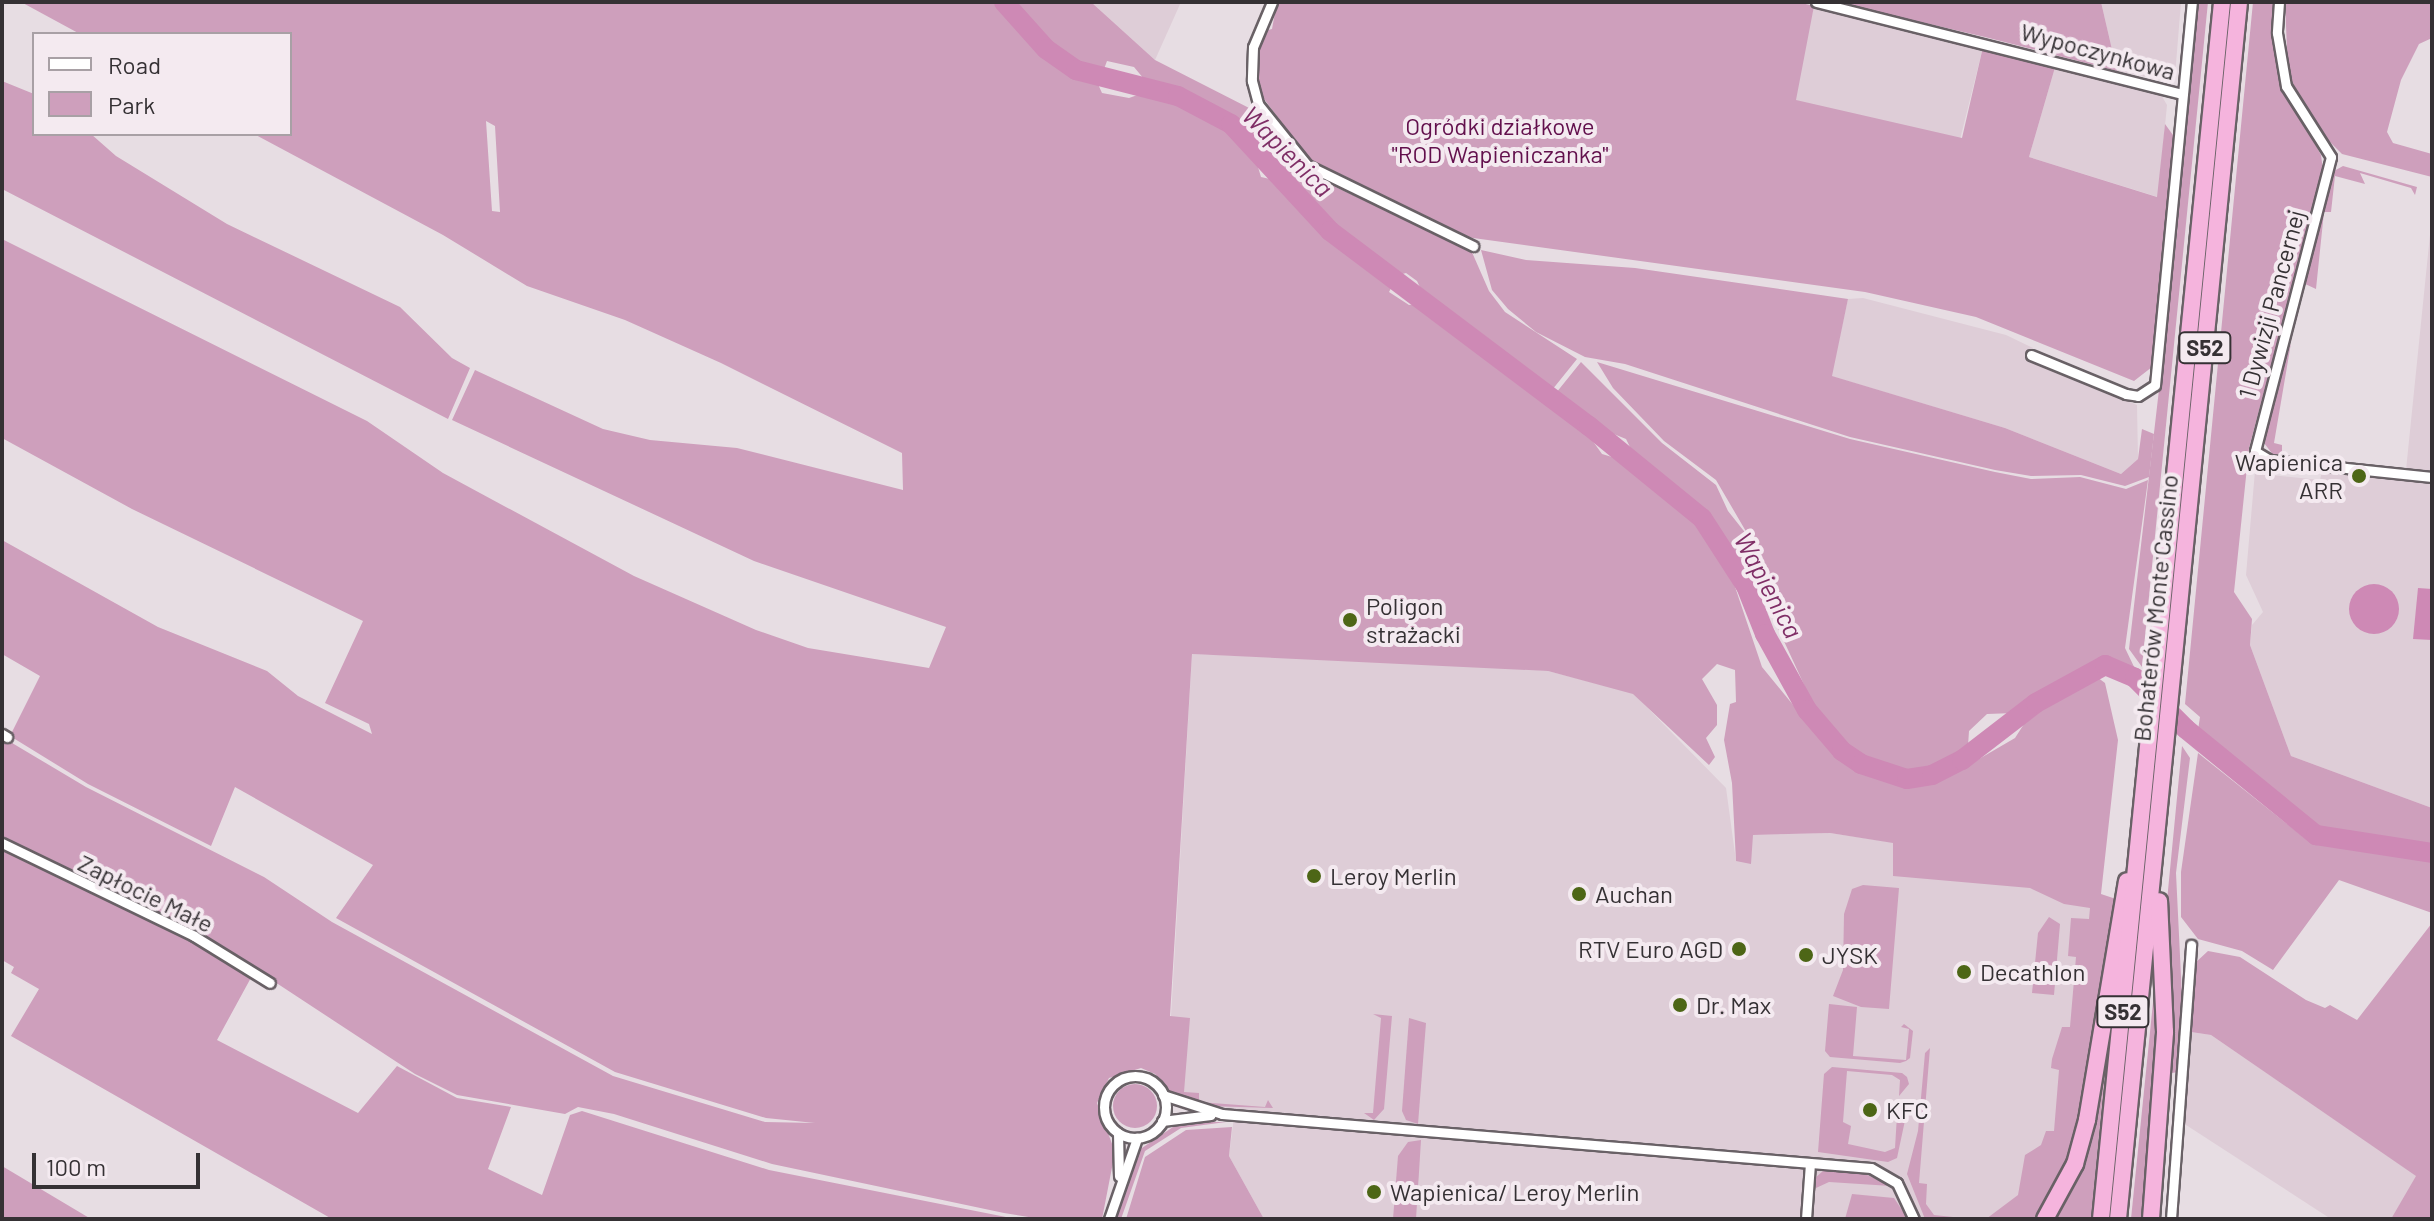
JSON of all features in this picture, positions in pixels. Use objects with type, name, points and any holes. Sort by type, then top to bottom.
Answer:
[{"type":"highway","name":"Bohaterów Monte Cassino","points":[[2101,1219],[2222,2]]},
{"type":"highway","name":"Bohaterów Monte Cassino","points":[[2118,1219],[2239,2]]},
{"type":"highway","points":[[2045,1219],[2075,1164],[2087,1120],[2143,805]]},
{"type":"highway","points":[[2151,1219],[2165,1032],[2156,841]]},
{"type":"street","points":[[1272,2],[1253,47],[1252,81],[1258,104],[1307,165],[1473,246]]},
{"type":"street","name":"Wypoczynkowa","points":[[1816,2],[2183,94]]},
{"type":"street","points":[[2031,355],[2126,394],[2138,396],[2155,385],[2192,2]]},
{"type":"street","name":"1 Dywizji Pancernej","points":[[2279,2],[2277,33],[2286,86],[2331,157],[2255,451],[2270,460],[2432,477]]},
{"type":"street","name":"Zapłocie Małe","points":[[2,843],[194,936],[270,983]]},
{"type":"street","points":[[2171,1219],[2191,945]]},
{"type":"street","points":[[1118,1183],[1118,1133],[1104,1106],[1119,1080],[1140,1076],[1163,1095],[1222,1114]]},
{"type":"street","points":[[1162,1121],[1163,1095]]},
{"type":"street","points":[[1109,1219],[1118,1183],[1137,1138],[1162,1121],[1222,1114],[1871,1168],[1890,1176],[1903,1190],[1914,1219]]},
{"type":"street","points":[[1118,1133],[1137,1138]]},
{"type":"street","points":[[1806,1219],[1810,1163]]},
{"type":"shaded area","points":[[1091,2],[1181,2],[1155,60]]},
{"type":"shaded area","points":[[2101,2],[2181,2],[2175,76],[2167,81],[2117,71]]},
{"type":"shaded area","points":[[1814,6],[1983,48],[1960,141],[1791,99]]},
{"type":"shaded area","points":[[2056,64],[2160,93],[2167,105],[2158,197],[2029,157]]},
{"type":"shaded area","points":[[2432,215],[2432,808],[2291,756],[2250,645],[2252,625],[2263,612],[2246,575],[2255,471],[2259,466],[2272,466],[2271,475],[2320,480],[2322,471],[2405,480]]},
{"type":"shaded area","points":[[1863,298],[2006,335],[2033,348],[2030,359],[2137,405],[2138,459],[2121,474],[2005,428],[1831,376],[1848,299]]},
{"type":"shaded area","points":[[2374,584],[2392,591],[2399,609],[2392,627],[2374,634],[2356,627],[2349,609],[2356,591]]},
{"type":"shaded area","points":[[2418,588],[2432,589],[2432,640],[2413,639]]},
{"type":"shaded area","points":[[1192,654],[1484,665],[1548,671],[1633,693],[1726,788],[1736,861],[1753,835],[1830,833],[2036,864],[2101,894],[2055,1154],[2013,1219],[1264,1219],[1229,1156],[1235,1109],[1181,1101],[1167,1085]]},
{"type":"shaded area","points":[[2191,1032],[2211,1035],[2417,1176],[2391,1219],[2331,1219],[2183,1123]]},
{"type":"green space","points":[[21,2],[996,2],[1040,56],[1097,82],[1102,93],[1129,98],[1146,92],[1196,109],[1225,128],[1255,157],[1261,177],[1274,180],[1392,286],[1389,292],[1409,305],[1418,304],[1587,433],[1602,454],[1622,460],[1691,517],[1731,575],[1762,667],[1816,733],[1858,769],[1895,783],[1943,780],[2015,738],[2024,724],[2064,694],[2097,677],[2105,683],[2118,740],[2101,894],[2116,899],[2081,1119],[2068,1162],[2038,1219],[1986,1219],[2018,1195],[2025,1155],[2041,1145],[2046,1131],[2054,1131],[2059,1070],[2051,1068],[2052,1059],[2062,1027],[2070,1027],[2076,957],[2068,956],[2071,918],[2089,919],[2090,908],[2064,904],[2030,888],[1893,876],[1893,843],[1830,833],[1753,835],[1751,864],[1736,861],[1732,783],[1724,740],[1730,704],[1736,702],[1735,670],[1717,664],[1702,679],[1717,705],[1717,725],[1706,738],[1715,757],[1709,765],[1633,694],[1548,671],[1192,654],[1170,1016],[1190,1018],[1184,1092],[1199,1093],[1199,1102],[1265,1107],[1268,1100],[1273,1108],[1208,1106],[1173,1095],[1155,1074],[1141,1068],[1109,1078],[1097,1103],[1115,1152],[1102,1219],[1041,1219],[1004,1213],[772,1164],[614,1114],[578,1107],[565,1114],[457,1095],[415,1074],[252,967],[2,840],[2,737],[86,787],[264,877],[332,922],[613,1076],[765,1122],[815,1123],[766,1118],[615,1072],[336,918],[373,865],[235,787],[211,846],[88,784],[10,736],[40,676],[2,654],[2,540],[158,627],[267,671],[298,696],[372,734],[369,724],[325,703],[363,621],[132,509],[2,438],[2,239],[367,421],[443,473],[634,576],[756,630],[808,648],[929,668],[946,627],[754,561],[452,420],[475,370],[603,429],[650,440],[737,448],[903,490],[902,453],[721,363],[625,320],[527,286],[443,235],[258,136],[292,136],[292,32],[76,32]],"holes":[[[486,121],[495,126],[500,212],[492,211]]]},
{"type":"green space","points":[[1013,2],[1091,2],[1155,60],[1255,111],[1314,177],[1471,250],[1489,291],[1505,312],[1577,359],[1552,390],[1425,298],[1417,281],[1406,273],[1399,275],[1324,218],[1286,177],[1284,163],[1236,122],[1210,104],[1144,79],[1134,67],[1107,61],[1104,69],[1078,62],[1048,43]]},
{"type":"green space","name":"Ogródki działkowe \"ROD Wapieniczanka\"","points":[[1277,2],[1797,2],[1814,6],[1796,100],[1962,138],[1983,47],[2056,64],[2029,157],[2157,197],[2165,124],[2178,142],[2152,367],[2134,381],[1976,317],[1865,292],[1466,237],[1320,169],[1306,156],[1259,92],[1256,55],[1264,31],[1272,29]]},
{"type":"green space","points":[[1835,2],[2101,2],[2117,71],[1985,37]]},
{"type":"green space","points":[[2196,2],[2208,2],[2142,667],[2129,649],[2177,234]]},
{"type":"green space","points":[[2253,2],[2274,2],[2279,79],[2321,155],[2323,170],[2249,448],[2234,592],[2252,619],[2250,645],[2291,756],[2432,808],[2432,844],[2336,835],[2312,823],[2198,730],[2200,717],[2185,704]]},
{"type":"green space","points":[[2285,2],[2432,2],[2432,38],[2419,44],[2401,80],[2387,132],[2393,143],[2432,154],[2432,177],[2342,154],[2313,125],[2288,73]]},
{"type":"green space","points":[[2,81],[32,93],[32,136],[93,136],[116,156],[227,224],[400,307],[452,358],[470,368],[448,419],[2,189]]},
{"type":"green space","points":[[2343,166],[2417,187],[2415,195],[2411,188],[2360,173],[2365,184],[2335,176],[2331,212],[2324,212],[2316,289],[2303,283],[2334,171]]},
{"type":"green space","points":[[1481,250],[1526,260],[1635,268],[1848,299],[1832,376],[2005,428],[2121,474],[2138,459],[2142,429],[2154,434],[2149,477],[2125,486],[2081,475],[2031,476],[1995,470],[1850,437],[1625,364],[1585,357],[1536,332],[1508,309],[1492,290]]},
{"type":"green space","points":[[2291,343],[2274,443],[2282,445],[2282,452],[2274,456],[2261,439]]},
{"type":"green space","points":[[1581,362],[1662,443],[1716,485],[1728,511],[1751,540],[1716,480],[1664,441],[1613,388],[1597,362],[1850,439],[1995,472],[2031,479],[2080,477],[2126,489],[2148,480],[2125,648],[2137,673],[2115,661],[2100,661],[2014,713],[1987,714],[1969,731],[1968,746],[1946,763],[1917,773],[1896,772],[1867,759],[1838,739],[1813,704],[1771,613],[1719,531],[1632,451],[1626,439],[1599,428],[1556,393]]},
{"type":"green space","points":[[2182,746],[2190,758],[2176,873],[2183,1018],[2178,1072],[2172,1073],[2166,911]]},
{"type":"green space","points":[[2198,753],[2306,839],[2432,862],[2432,913],[2339,880],[2273,970],[2242,951],[2198,939],[2181,917],[2181,872]]},
{"type":"green space","points":[[2,845],[253,974],[217,1040],[358,1113],[397,1066],[457,1098],[511,1107],[488,1169],[542,1195],[570,1115],[582,1111],[769,1170],[1016,1219],[332,1219],[11,1036],[39,989],[11,973],[14,967],[2,960]]},
{"type":"green space","points":[[1863,885],[1899,888],[1889,1009],[1861,1007],[1833,996],[1843,970],[1844,914],[1852,889]]},
{"type":"green space","points":[[2049,917],[2060,924],[2054,995],[2032,993],[2038,933]]},
{"type":"green space","points":[[2432,923],[2432,1219],[2391,1219],[2416,1176],[2211,1035],[2191,1032],[2194,964],[2208,951],[2240,957],[2306,1000],[2325,1008],[2330,1005],[2357,1020]]},
{"type":"green space","points":[[2156,973],[2158,1051],[2141,1219],[2131,1219]]},
{"type":"green space","points":[[1829,1004],[1857,1007],[1853,1056],[1906,1060],[1909,1029],[1901,1027],[1904,1024],[1913,1031],[1910,1058],[1906,1061],[1900,1063],[1830,1057],[1825,1051]]},
{"type":"green space","points":[[1373,1014],[1392,1016],[1384,1109],[1374,1120],[1364,1113],[1373,1113],[1381,1018]]},
{"type":"green space","points":[[1409,1018],[1426,1023],[1418,1124],[1406,1120],[1402,1111]]},
{"type":"green space","points":[[2110,1021],[2091,1219],[2054,1219],[2081,1166]]},
{"type":"green space","points":[[1930,1048],[1919,1183],[1927,1184],[1926,1204],[1934,1215],[1972,1219],[1925,1219],[1907,1174],[1918,1131],[1925,1053]]},
{"type":"green space","points":[[1832,1067],[1902,1073],[1907,1077],[1909,1084],[1899,1096],[1900,1080],[1892,1075],[1847,1071],[1843,1122],[1851,1126],[1848,1144],[1885,1152],[1895,1148],[1897,1115],[1890,1112],[1907,1111],[1897,1158],[1888,1162],[1818,1152],[1824,1074]]},
{"type":"green space","points":[[1135,1084],[1150,1091],[1157,1106],[1150,1121],[1135,1128],[1120,1121],[1113,1106],[1120,1091]]},
{"type":"green space","points":[[1226,1122],[1181,1128],[1145,1151],[1121,1219],[1116,1219],[1136,1152],[1176,1125]]},
{"type":"green space","points":[[1232,1127],[1229,1156],[1264,1219],[1126,1219],[1145,1157],[1186,1130]]},
{"type":"green space","points":[[1421,1140],[1416,1219],[1393,1219],[1398,1156],[1408,1142]]},
{"type":"green space","points":[[2,1166],[91,1219],[2,1219]]},
{"type":"green space","points":[[1823,1171],[1863,1173],[1891,1186],[1829,1182],[1816,1188],[1815,1178]]},
{"type":"green space","points":[[1852,1194],[1894,1198],[1908,1219],[1845,1219]]},
{"type":"waterway","name":"Wapienica","points":[[1004,2],[1046,49],[1076,70],[1178,96],[1231,124],[1330,231],[1589,426],[1702,518],[1746,586],[1765,634],[1807,710],[1842,751],[1861,764],[1907,779],[1932,775],[1962,760],[2036,703],[2105,665],[2135,678],[2186,729],[2316,835],[2432,853]]},
{"type":"place","name":"Wapienica ARR","points":[[2359,476]]},
{"type":"place","name":"Poligon strażacki","points":[[1350,620]]},
{"type":"place","name":"Leroy Merlin","points":[[1314,876]]},
{"type":"place","name":"Auchan","points":[[1579,894]]},
{"type":"place","name":"RTV Euro AGD","points":[[1739,949]]},
{"type":"place","name":"JYSK","points":[[1806,955]]},
{"type":"place","name":"Decathlon","points":[[1964,972]]},
{"type":"place","name":"Dr. Max","points":[[1680,1005]]},
{"type":"place","name":"KFC","points":[[1870,1110]]},
{"type":"place","name":"Wapienica/ Leroy Merlin","points":[[1374,1192]]}]
